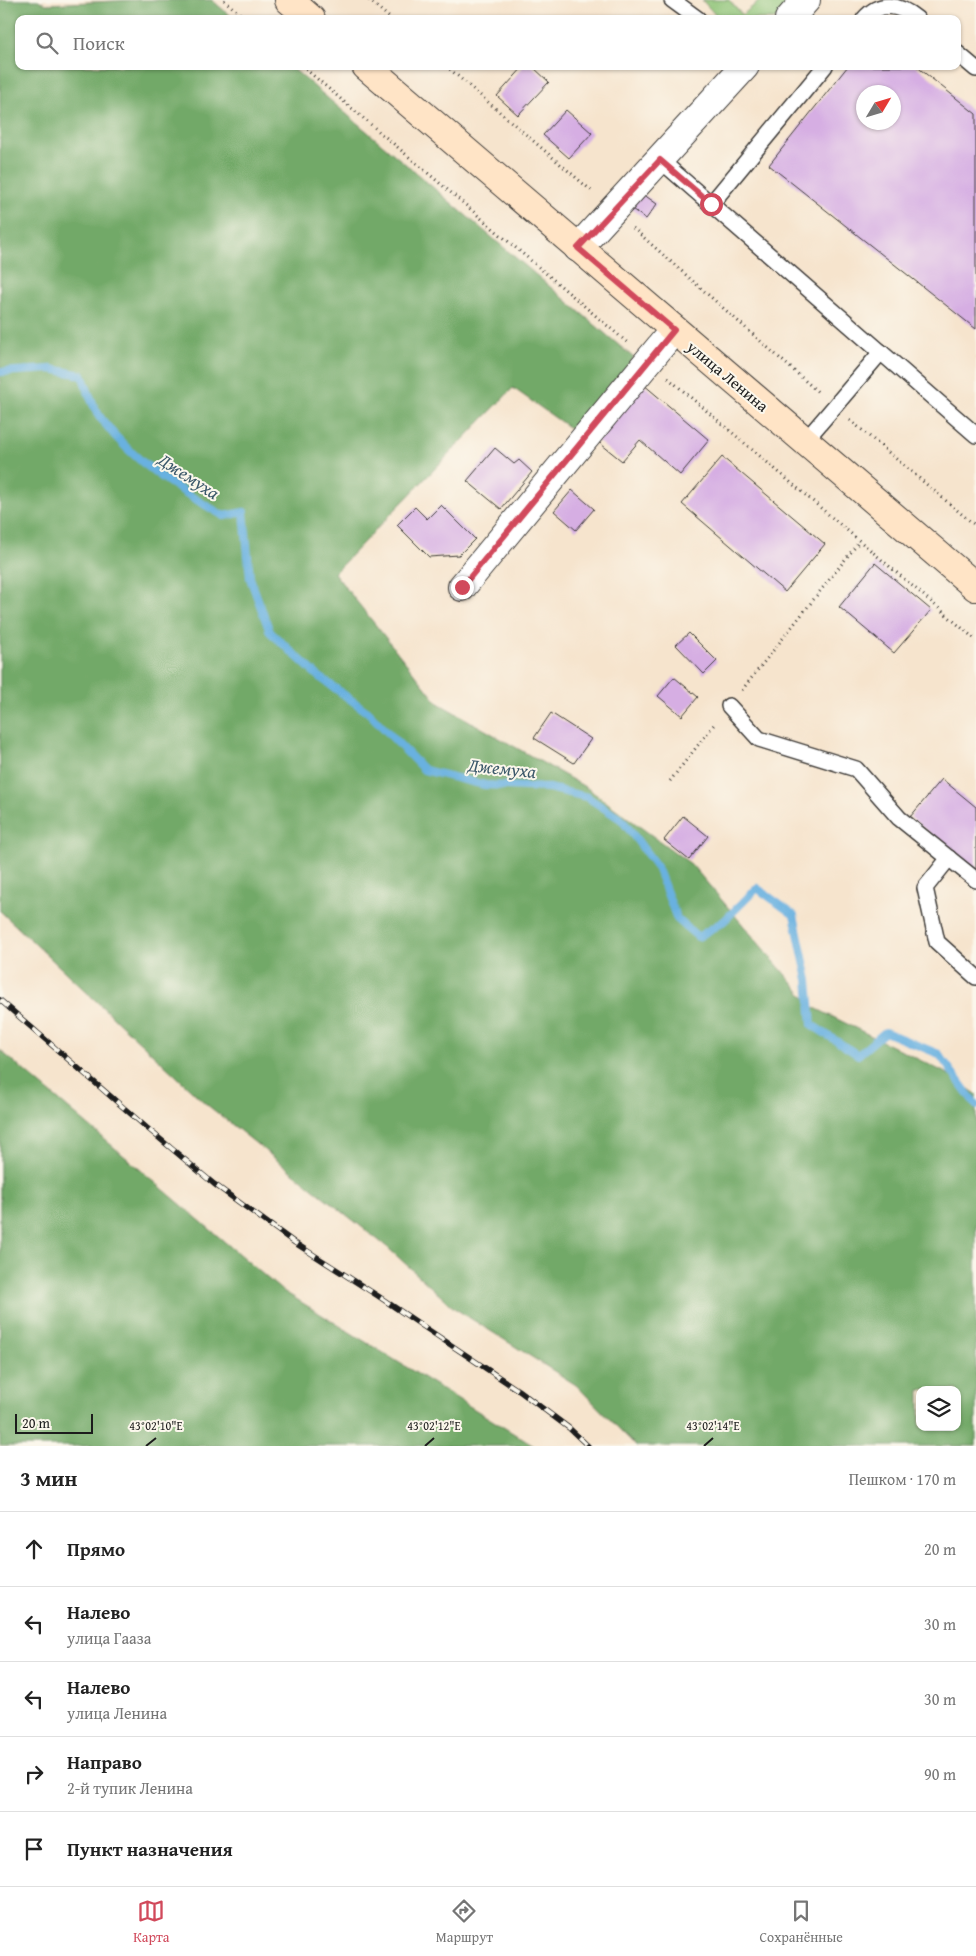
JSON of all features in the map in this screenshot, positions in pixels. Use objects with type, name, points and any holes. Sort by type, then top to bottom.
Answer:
[{"type":"main road","points":[[289,0],[306,15]]},
{"type":"main road","name":"улица Ленина","points":[[371,70],[976,587]]},
{"type":"street","points":[[793,15],[806,0]]},
{"type":"street","points":[[578,248],[741,70]]},
{"type":"street","points":[[462,587],[674,330]]},
{"type":"lane","points":[[672,0],[693,15]]},
{"type":"lane","points":[[868,15],[873,10],[883,6],[895,6],[910,15]]},
{"type":"lane","points":[[961,56],[976,69]]},
{"type":"lane","points":[[711,204],[822,70]]},
{"type":"lane","points":[[660,160],[976,435]]},
{"type":"lane","points":[[805,441],[882,352]]},
{"type":"lane","points":[[729,706],[759,739],[856,770],[899,818],[976,880]]},
{"type":"lane","points":[[949,858],[925,888],[937,942],[976,977]]},
{"type":"path","points":[[224,0],[241,15]]},
{"type":"path","points":[[369,0],[386,15]]},
{"type":"path","points":[[451,70],[613,210],[835,407],[976,526]]},
{"type":"path","points":[[670,781],[860,542]]},
{"type":"green space","points":[[0,0],[38,0],[46,4],[138,0],[212,0],[229,15],[15,15],[15,70],[295,70],[634,358],[571,429],[513,388],[334,573],[438,703],[587,788],[691,864],[813,1007],[948,1074],[976,1094],[976,1446],[636,1446],[576,1385],[454,1308],[387,1247],[206,1104],[0,911]]},
{"type":"green space","points":[[702,0],[729,0],[742,15],[715,15]]},
{"type":"green space","points":[[761,0],[794,0],[779,15],[742,15]]},
{"type":"green space","points":[[0,1050],[280,1289],[534,1446],[0,1446]]},
{"type":"building","points":[[520,70],[536,70],[549,82],[518,115],[497,96]]},
{"type":"building","points":[[845,70],[921,70],[976,114],[976,329],[769,165]]},
{"type":"building","points":[[566,110],[592,133],[569,158],[543,135]]},
{"type":"building","points":[[640,192],[657,204],[646,219],[629,207]]},
{"type":"building","points":[[643,384],[709,440],[680,475],[640,440],[622,461],[596,440]]},
{"type":"building","points":[[495,448],[514,464],[519,460],[532,472],[501,509],[467,481]]},
{"type":"building","points":[[722,457],[825,544],[785,592],[682,504]]},
{"type":"building","points":[[572,490],[594,509],[576,530],[554,511]]},
{"type":"building","points":[[441,505],[475,539],[459,555],[429,557],[397,525],[415,507],[427,519]]},
{"type":"building","points":[[875,563],[931,610],[894,653],[839,607]]},
{"type":"building","points":[[689,633],[717,661],[704,674],[676,645]]},
{"type":"building","points":[[674,677],[698,697],[682,716],[658,696]]},
{"type":"building","points":[[551,713],[591,739],[574,763],[534,738]]},
{"type":"building","points":[[942,779],[976,807],[976,871],[910,817]]},
{"type":"building","points":[[683,816],[708,836],[689,860],[664,840]]},
{"type":"waterway","name":"Джемуха","points":[[0,372],[51,369],[82,375],[99,416],[115,436],[143,463],[174,486],[224,516],[244,512],[250,578],[270,632],[317,675],[369,713],[424,770],[485,785],[549,788],[587,797],[622,820],[657,867],[677,919],[698,937],[724,921],[757,888],[794,915],[808,980],[812,1025],[858,1055],[885,1032],[939,1054],[976,1105]]},
{"type":"railway","points":[[0,1000],[214,1184],[295,1243],[518,1390],[569,1428],[588,1446]]},
{"type":"route","points":[[462,587],[674,330],[578,248],[660,160],[711,204]]}]
